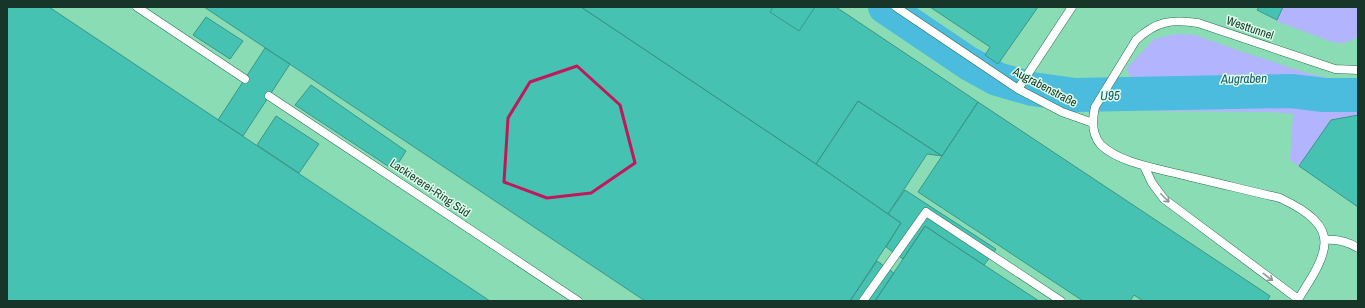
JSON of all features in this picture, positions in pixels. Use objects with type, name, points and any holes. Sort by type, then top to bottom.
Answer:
[{"type":"lane","points":[[137,7],[245,79]]},
{"type":"lane","name":"Augrabenstraße","points":[[896,7],[1018,89],[1062,112],[1094,123]]},
{"type":"lane","points":[[1018,89],[1072,7]]},
{"type":"lane","name":"Westtunnel","points":[[1094,123],[1094,107],[1136,40],[1156,25],[1167,22],[1176,21],[1198,23],[1335,69],[1358,70]]},
{"type":"lane","name":"Lackiererei-Ring Süd","points":[[269,96],[578,301]]},
{"type":"lane","points":[[1094,123],[1094,134],[1101,144],[1112,153],[1144,166],[1280,198],[1298,207],[1311,217],[1320,229],[1325,240],[1323,255],[1317,270],[1297,300],[1164,199],[1152,183],[1144,166]]},
{"type":"lane","points":[[863,301],[926,212],[1061,301]]},
{"type":"lane","points":[[1325,240],[1337,239],[1351,243],[1358,248]]},
{"type":"highlighted area","points":[[577,66],[620,105],[635,163],[591,193],[547,198],[504,182],[508,118],[530,82]]},
{"type":"shaded area","points":[[7,7],[1358,7],[1358,301],[7,301]]},
{"type":"shaded area","points":[[1282,7],[1358,7],[1358,36],[1346,42],[1332,42],[1276,21]]},
{"type":"shaded area","points":[[1176,34],[1195,35],[1314,75],[1347,81],[1358,81],[1358,115],[1331,120],[1299,166],[1290,160],[1293,114],[1272,112],[1151,111],[1126,69],[1154,39]]},
{"type":"building","points":[[7,7],[49,7],[490,301],[7,301]]},
{"type":"building","points":[[204,7],[581,7],[816,164],[901,223],[850,301],[645,301]]},
{"type":"building","points":[[581,7],[836,7],[978,102],[942,156],[858,101],[816,164]]},
{"type":"building","points":[[773,7],[815,7],[799,31],[770,12]]},
{"type":"building","points":[[930,7],[1038,7],[998,64],[985,55],[990,47]]},
{"type":"building","points":[[1259,7],[1283,7],[1277,20],[1257,10]]},
{"type":"building","points":[[206,17],[243,41],[230,59],[193,35]]},
{"type":"building","points":[[265,48],[290,64],[243,136],[218,120]]},
{"type":"building","points":[[311,85],[406,151],[394,170],[295,105]]},
{"type":"building","points":[[858,101],[942,156],[927,154],[888,214],[816,164]]},
{"type":"building","points":[[978,102],[1270,296],[1267,301],[1143,301],[1134,295],[1130,301],[1083,301],[918,192]]},
{"type":"building","points":[[1358,115],[1358,207],[1299,166],[1331,120]]},
{"type":"building","points":[[276,116],[319,144],[299,173],[257,145]]},
{"type":"building","points":[[905,190],[996,249],[984,265],[925,226],[903,259],[886,247],[901,223],[888,214]]},
{"type":"building","points":[[925,226],[984,265],[1039,301],[875,301]]},
{"type":"building","points":[[877,261],[894,273],[875,301],[850,301]]},
{"type":"waterway","name":"U95","points":[[885,7],[968,63],[997,79],[1032,89],[1075,95],[1291,91],[1324,95],[1358,95]]},
{"type":"waterway","name":"Augraben","points":[[1130,94],[1251,88],[1291,89],[1324,95],[1358,95]]}]
